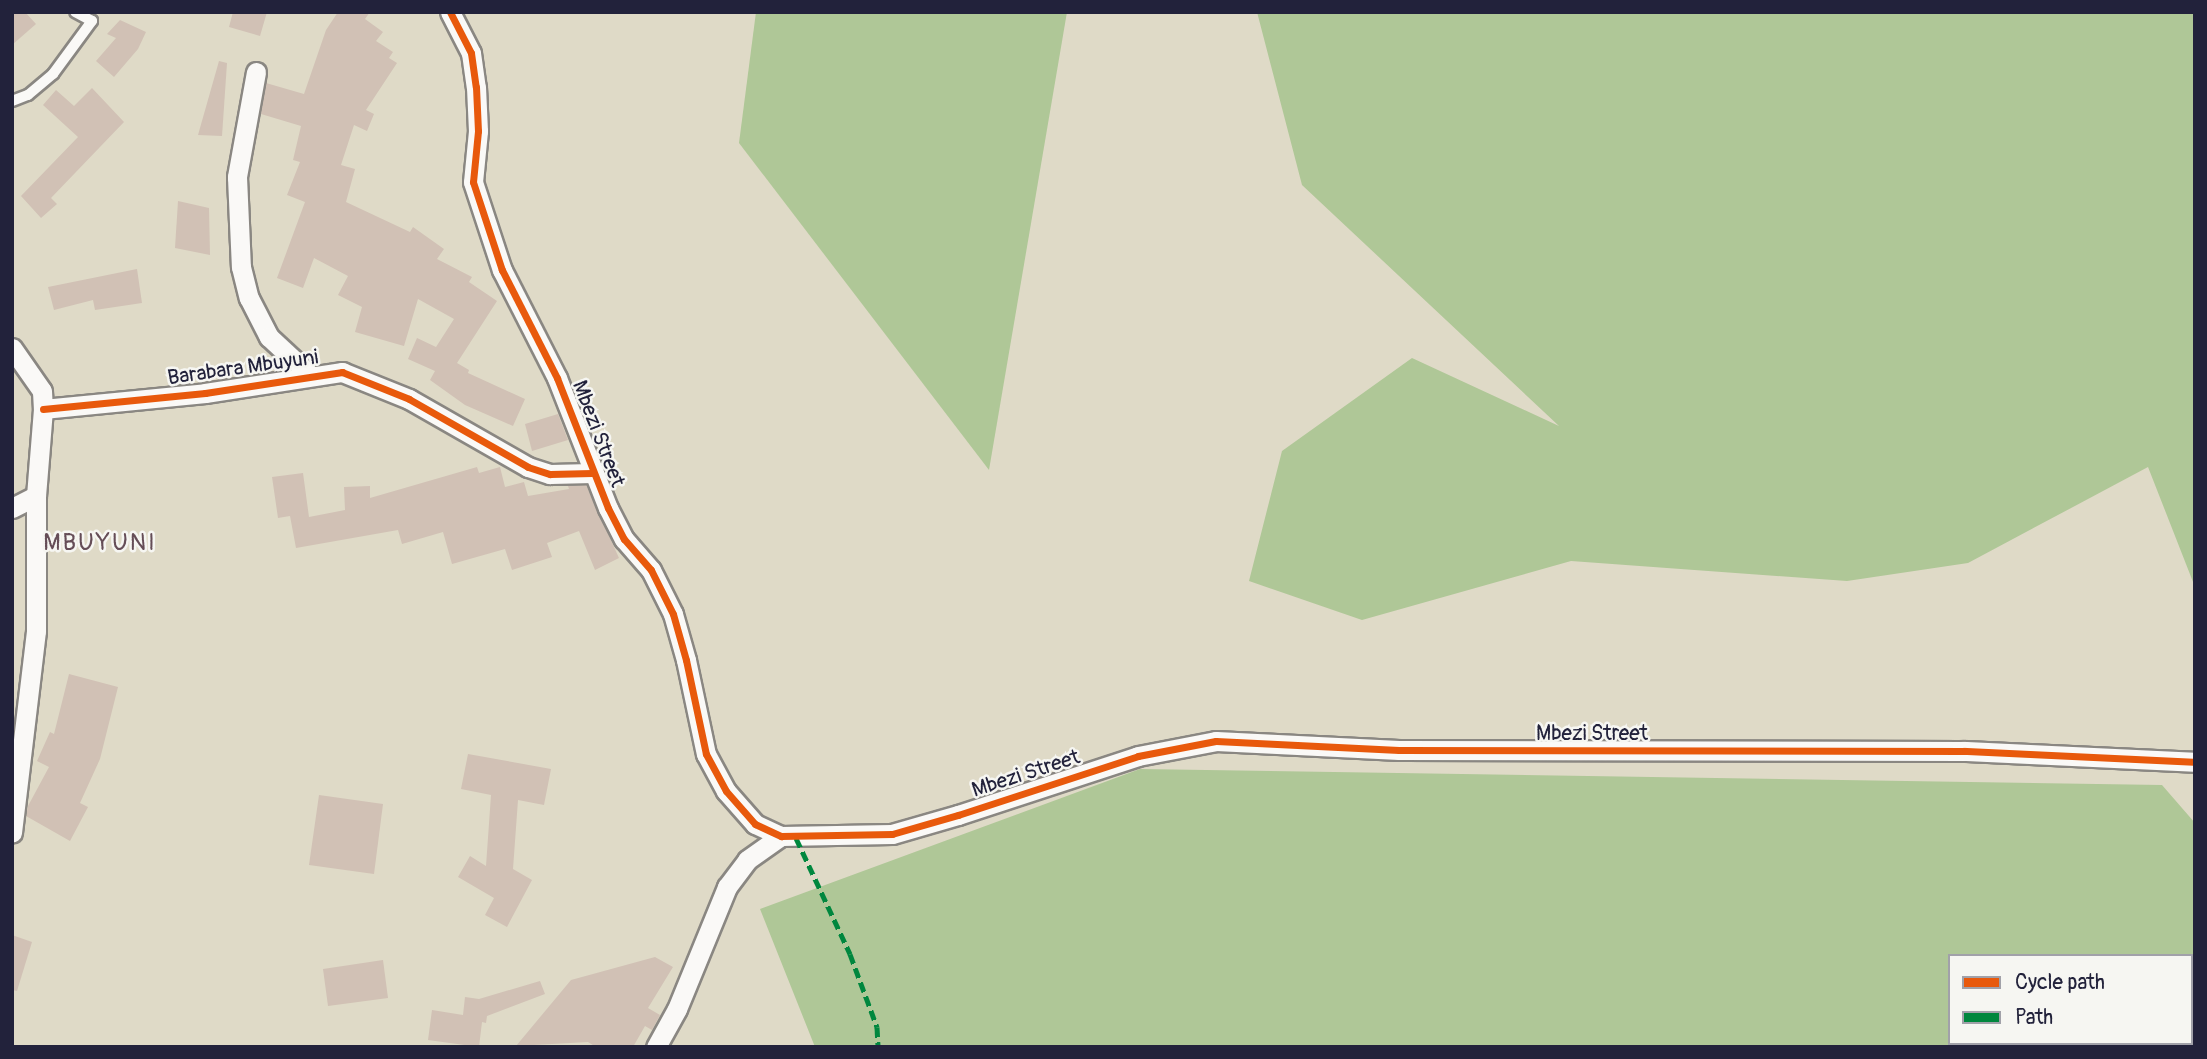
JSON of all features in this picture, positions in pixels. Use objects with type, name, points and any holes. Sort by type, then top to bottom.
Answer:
[{"type":"street","name":"Mbezi Street","points":[[450,12],[465,38],[474,70],[478,131],[473,182],[502,270],[557,378],[592,473],[624,539],[651,570],[673,614],[706,754],[726,791],[755,824],[781,836],[892,834],[1138,756],[1216,741],[1399,750],[1965,751],[2195,762]]},
{"type":"street","points":[[256,72],[237,177],[241,267],[249,298],[269,337],[310,375]]},
{"type":"street","points":[[12,348],[42,391],[43,409],[36,496],[36,631],[12,833]]},
{"type":"street","name":"Barabara Mbuyuni","points":[[43,409],[205,393],[342,372],[378,384],[442,415],[539,471],[550,474],[592,473]]},
{"type":"street","points":[[12,508],[36,496]]},
{"type":"street","points":[[656,1047],[677,1009],[727,887],[747,860],[781,836]]},
{"type":"lane","points":[[12,102],[28,95],[53,74],[92,21],[75,12]]},
{"type":"green space","points":[[756,12],[1067,12],[989,470],[739,143]]},
{"type":"green space","points":[[1257,12],[2195,12],[2195,587],[2148,467],[1968,563],[1847,581],[1571,561],[1362,620],[1249,581],[1282,451],[1412,358],[1559,426],[1302,185]]},
{"type":"green space","points":[[1140,769],[2162,785],[2195,823],[2195,1047],[815,1047],[760,909]]},
{"type":"building","points":[[12,12],[25,12],[36,24],[12,45]]},
{"type":"building","points":[[233,12],[267,12],[260,36],[229,27]]},
{"type":"building","points":[[338,12],[370,12],[365,19],[383,32],[376,41],[393,52],[389,58],[397,63],[366,110],[374,114],[367,131],[354,125],[341,165],[355,169],[346,202],[410,232],[413,227],[444,249],[437,259],[472,277],[469,282],[497,301],[457,363],[469,370],[468,373],[525,399],[513,426],[465,405],[430,380],[435,371],[408,359],[417,338],[436,347],[454,319],[418,299],[404,346],[355,332],[362,307],[338,295],[348,276],[314,258],[303,288],[277,278],[305,202],[287,195],[300,162],[293,160],[301,126],[261,114],[266,83],[304,94],[326,30]]},
{"type":"building","points":[[120,20],[146,32],[138,49],[114,77],[96,61],[116,38],[107,34]]},
{"type":"building","points":[[219,61],[227,63],[222,136],[198,135]]},
{"type":"building","points":[[92,88],[124,122],[51,198],[57,204],[41,218],[21,196],[78,137],[43,105],[56,90],[74,106]]},
{"type":"building","points":[[178,201],[209,208],[210,255],[175,248]]},
{"type":"building","points":[[137,269],[142,303],[95,310],[93,300],[54,310],[48,287]]},
{"type":"building","points":[[558,414],[568,440],[532,451],[525,424]]},
{"type":"building","points":[[477,467],[479,473],[500,467],[505,487],[524,482],[528,496],[569,489],[568,486],[586,485],[619,558],[595,570],[579,531],[547,543],[552,557],[512,570],[505,549],[452,564],[443,532],[402,544],[398,530],[296,548],[290,516],[278,518],[272,477],[303,473],[309,517],[345,510],[344,487],[370,486],[370,498]]},
{"type":"building","points":[[69,674],[118,687],[100,759],[80,803],[88,807],[70,841],[26,816],[28,806],[49,767],[37,761],[50,732],[54,734]]},
{"type":"building","points":[[468,754],[551,769],[544,805],[518,800],[513,869],[532,880],[507,927],[485,915],[494,898],[458,877],[470,856],[486,866],[491,795],[461,789]]},
{"type":"building","points":[[319,795],[383,804],[374,874],[309,865]]},
{"type":"building","points":[[12,935],[32,942],[17,991],[12,990]]},
{"type":"building","points":[[655,957],[673,967],[648,1008],[660,1015],[652,1030],[645,1026],[633,1047],[596,1047],[588,1042],[516,1046],[571,980]]},
{"type":"building","points":[[383,960],[388,998],[328,1006],[323,969]]},
{"type":"building","points":[[540,981],[545,994],[487,1016],[486,1023],[482,1022],[479,1047],[428,1040],[432,1010],[463,1015],[465,997],[479,999]]},
{"type":"marked path","points":[[796,838],[850,954],[877,1027],[878,1047]]},
{"type":"cycle path","points":[[450,12],[471,53],[478,131],[473,182],[502,270],[557,378],[608,508],[624,539],[651,570],[673,614],[706,754],[726,791],[755,824],[781,836],[892,834],[1138,756],[1216,741],[1399,750],[1965,751],[2195,762]]},
{"type":"cycle path","points":[[43,409],[205,393],[342,372],[409,399],[528,467],[550,474],[592,473]]},
{"type":"district","name":"MBUYUNI","points":[[100,543]]}]
